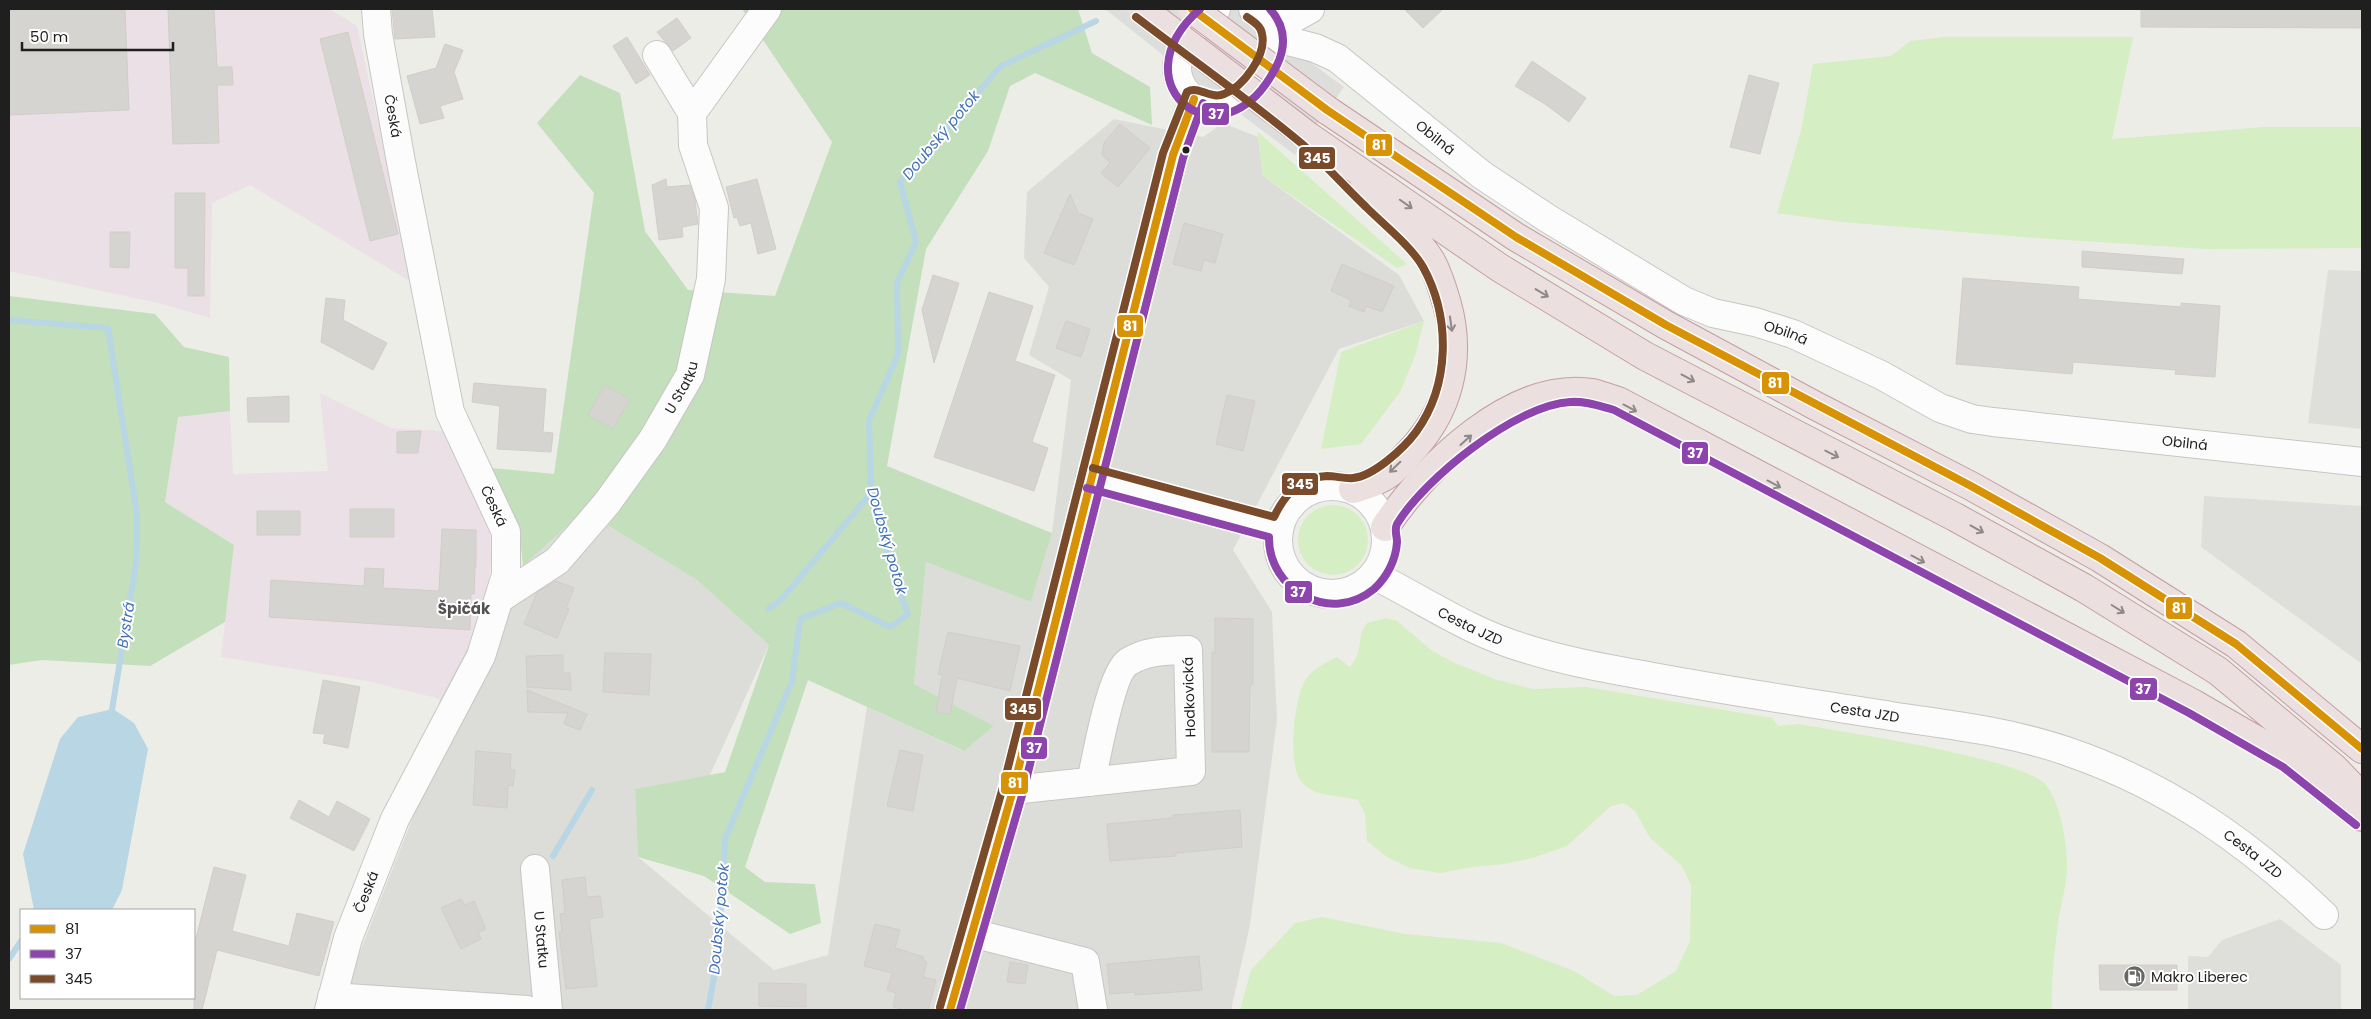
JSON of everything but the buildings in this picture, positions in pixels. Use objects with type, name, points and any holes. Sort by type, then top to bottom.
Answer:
[{"type":"highway","points":[[1142,9],[1308,136],[1500,268],[1645,356],[1989,536],[2084,588],[2218,671],[2334,768],[2362,797]]},
{"type":"highway","points":[[1192,9],[1327,110],[1516,237],[1666,325],[1814,405],[1971,486],[2100,558],[2236,644],[2362,749]]},
{"type":"highway","points":[[1308,136],[1405,231],[1431,261],[1452,321],[1454,358],[1449,386],[1438,415],[1423,439],[1390,472],[1370,483],[1353,489]]},
{"type":"highway","points":[[1385,526],[1419,482],[1473,434],[1514,407],[1564,393],[1593,393],[1618,401],[2194,704],[2289,758],[2362,817]]},
{"type":"street","name":"Česká","points":[[331,1004],[348,938],[395,819],[481,656],[506,575],[506,532],[450,412],[378,34],[376,9]]},
{"type":"street","points":[[692,113],[767,9]]},
{"type":"street","points":[[1216,9],[1205,17],[1184,45],[1178,56],[1177,71],[1181,84],[1194,99],[1206,105],[1219,106],[1238,99],[1268,63],[1273,51],[1273,34],[1266,19],[1253,9]]},
{"type":"street","points":[[1273,34],[1310,9]]},
{"type":"street","name":"Obilná","points":[[1273,34],[1315,48],[1337,58],[1482,175],[1547,218],[1684,301],[1713,313],[1754,322],[1811,341],[1881,375],[1940,408],[1972,419],[1993,422],[2362,462]]},
{"type":"street","name":"U Statku","points":[[499,599],[557,562],[600,510],[653,439],[690,375],[711,279],[714,208],[693,145],[692,113],[657,56]]},
{"type":"street","points":[[950,1010],[1013,790],[1090,478],[1173,155],[1194,99]]},
{"type":"street","points":[[1090,478],[1279,528]]},
{"type":"street","points":[[1340,486],[1353,489],[1373,504],[1385,526],[1385,552],[1374,575],[1353,590],[1340,593],[1321,592],[1303,585],[1293,576],[1283,560],[1278,541],[1279,528],[1291,504],[1313,489],[1340,486]]},
{"type":"street","name":"Cesta JZD","points":[[1374,575],[1457,622],[1524,648],[1573,662],[1698,685],[1949,725],[2035,742],[2069,751],[2119,771],[2177,801],[2228,832],[2290,882],[2324,915]]},
{"type":"street","name":"Hodkovická","points":[[1013,790],[1191,772],[1188,650],[1150,652],[1127,663],[1115,682],[1090,782]]},
{"type":"street","name":"U Statku","points":[[535,869],[548,1010]]},
{"type":"street","points":[[972,933],[1085,962],[1093,1010]]},
{"type":"street","points":[[331,1004],[527,1010]]},
{"type":"shaded area","points":[[9,9],[330,9],[357,26],[413,283],[250,185],[212,203],[210,318],[162,304],[9,271]]},
{"type":"shaded area","points":[[1114,119],[1203,137],[1223,123],[1258,137],[1263,176],[1399,275],[1424,321],[1339,349],[1233,550],[1272,612],[1277,720],[1250,925],[1231,1010],[337,1010],[413,817],[440,699],[483,618],[523,566],[584,511],[697,580],[769,645],[710,775],[635,789],[638,857],[774,970],[828,955],[867,707],[963,751],[994,726],[914,684],[926,561],[1031,602],[1052,533],[1071,380],[1029,355],[1049,287],[1024,258],[1027,192]]},
{"type":"shaded area","points":[[2328,270],[2362,271],[2362,429],[2308,423]]},
{"type":"shaded area","points":[[320,393],[391,428],[447,431],[490,528],[491,561],[483,618],[440,699],[371,682],[221,657],[234,545],[165,502],[178,417],[230,411],[233,474],[328,471]]},
{"type":"shaded area","points":[[2204,496],[2362,506],[2362,664],[2201,547]]},
{"type":"shaded area","points":[[2280,919],[2341,965],[2341,1010],[2188,1010],[2188,956],[2208,957],[2222,940]]},
{"type":"green space","points":[[742,9],[1078,9],[1092,53],[1150,87],[1152,125],[1035,73],[1010,86],[988,151],[926,249],[887,466],[1052,533],[1031,602],[926,562],[914,684],[994,726],[964,751],[808,680],[745,867],[765,882],[815,884],[821,923],[790,934],[704,876],[638,857],[635,789],[725,772],[769,645],[697,580],[584,511],[523,566],[520,539],[491,468],[554,474],[594,193],[537,123],[580,75],[620,93],[645,231],[688,290],[775,296],[832,142]]},
{"type":"green space","points":[[1944,37],[2133,37],[2112,139],[2264,127],[2362,127],[2362,248],[2207,249],[2035,238],[1842,222],[1777,213],[1801,131],[1813,64],[1891,56],[1910,41]]},
{"type":"green space","points":[[1257,131],[1407,264],[1397,268],[1263,176]]},
{"type":"green space","points":[[9,296],[155,314],[184,347],[229,357],[230,411],[178,417],[165,502],[234,545],[225,622],[150,666],[42,660],[9,665]]},
{"type":"green space","points":[[1424,321],[1415,356],[1400,392],[1361,444],[1321,449],[1341,352]]},
{"type":"green space","points":[[1340,505],[1353,511],[1362,520],[1366,526],[1368,540],[1366,554],[1358,565],[1347,573],[1326,575],[1319,573],[1308,565],[1300,554],[1298,533],[1300,526],[1308,515],[1319,507]]},
{"type":"green space","points":[[1386,618],[1397,621],[1431,650],[1455,663],[1495,679],[1533,689],[1586,687],[1772,718],[1778,726],[1799,724],[1929,747],[2002,765],[2029,774],[2045,784],[2051,792],[2059,813],[2066,850],[2067,871],[2055,951],[2052,1010],[1240,1010],[1251,970],[1295,923],[1322,917],[1405,934],[1501,943],[1574,971],[1614,996],[1637,995],[1676,971],[1690,941],[1691,885],[1681,865],[1650,838],[1635,811],[1624,803],[1611,806],[1567,846],[1533,858],[1440,873],[1410,868],[1387,857],[1367,841],[1365,814],[1358,800],[1313,791],[1301,781],[1294,760],[1293,746],[1295,715],[1298,700],[1306,679],[1316,669],[1337,657],[1350,667],[1355,661],[1359,650],[1361,634],[1367,623]]},
{"type":"water","points":[[113,709],[134,723],[148,749],[122,890],[112,909],[34,909],[23,854],[60,739],[78,717]]},
{"type":"pier","points":[[1105,9],[1238,9],[1344,87],[1295,155],[1178,67]]},
{"type":"waterway","name":"Doubský potok","points":[[708,1010],[718,955],[725,839],[792,681],[800,619],[841,603],[890,627],[908,614],[894,576],[871,493],[869,421],[898,354],[897,283],[916,242],[900,182],[1001,66],[1096,21]]},
{"type":"waterway","name":"Bystrá","points":[[9,320],[108,328],[137,515],[136,563],[111,716]]},
{"type":"waterway","points":[[768,609],[781,600],[871,493]]},
{"type":"waterway","points":[[553,856],[592,790]]},
{"type":"waterway","name":"Bystrá","points":[[9,959],[20,942]]},
{"type":"transit line","name":"81","points":[[1192,9],[1327,110],[1516,237],[1666,325],[1971,486],[2100,558],[2236,644],[2362,749]]},
{"type":"transit line","name":"37","points":[[1200,9],[1176,38],[1168,65],[1172,89],[1186,106],[1207,115],[1231,112],[1255,96],[1277,65],[1282,50],[1283,36],[1279,22],[1270,9]]},
{"type":"transit line","name":"345","points":[[1093,468],[1274,517],[1288,494],[1301,483],[1317,477],[1350,478],[1361,476],[1388,460],[1416,432],[1427,414],[1441,373],[1442,329],[1438,308],[1432,287],[1418,259],[1396,235],[1301,143],[1136,17]]},
{"type":"transit line","name":"345","points":[[940,1007],[1003,787],[1163,153],[1187,92],[1196,90],[1214,95],[1224,94],[1239,85],[1252,69],[1261,51],[1263,42],[1259,26],[1247,17]]},
{"type":"transit line","name":"81","points":[[950,1010],[1013,790],[1173,155],[1194,99]]},
{"type":"transit line","name":"37","points":[[960,1010],[1023,792],[1183,158],[1203,103]]},
{"type":"transit line","name":"37","points":[[1087,488],[1269,537],[1271,556],[1279,573],[1290,586],[1305,596],[1322,602],[1339,604],[1357,599],[1379,584],[1387,574],[1395,555],[1397,524],[1428,486],[1473,447],[1524,416],[1548,406],[1570,402],[1598,405],[1614,410],[2189,713],[2283,767],[2356,825]]},
{"type":"place","name":"Makro Liberec","points":[[2135,977]]},
{"type":"district","name":"Špičák","points":[[464,609]]}]
